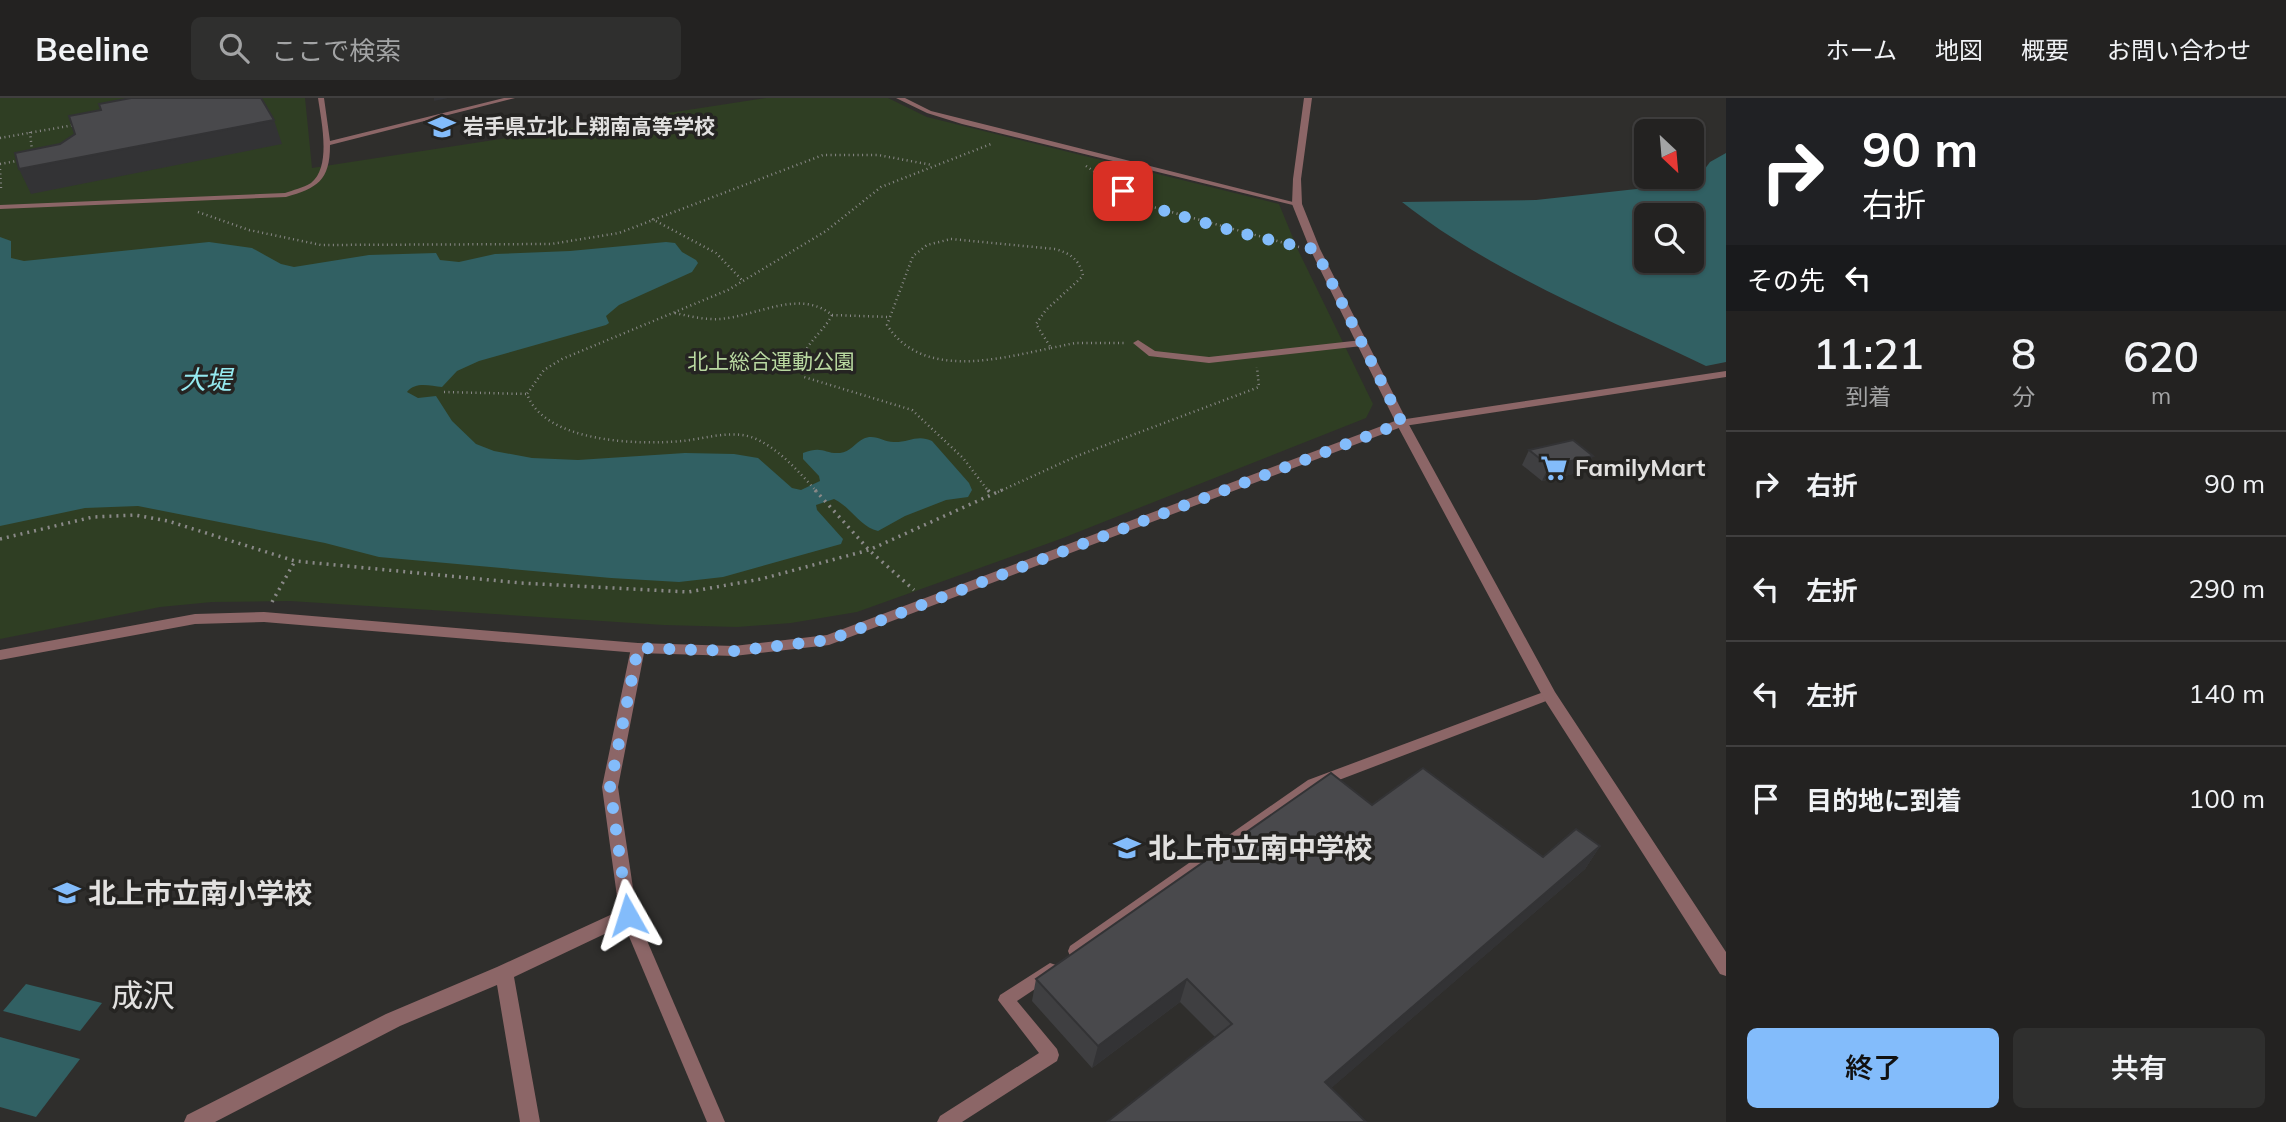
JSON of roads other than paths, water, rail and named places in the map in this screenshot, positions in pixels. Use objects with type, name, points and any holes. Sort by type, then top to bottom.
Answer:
[{"type":"street","points":[[1308,98],[1297,179],[1297,204],[1315,249],[1402,423],[1549,695],[1726,968]]},
{"type":"street","points":[[0,655],[195,619],[264,617],[638,648],[734,651],[829,640],[1402,423],[1460,412],[1726,374]]},
{"type":"street","points":[[194,1122],[393,1020],[504,973],[628,915],[610,787],[638,648]]},
{"type":"street","points":[[504,973],[530,1122]]},
{"type":"lane","points":[[0,207],[286,195],[308,187],[322,174],[327,144],[321,98]]},
{"type":"lane","points":[[327,144],[512,98]]},
{"type":"lane","points":[[899,98],[929,112],[965,122],[1297,204]]},
{"type":"lane","points":[[1138,343],[1152,354],[1209,360],[1363,343]]},
{"type":"lane","points":[[946,1122],[1051,1055],[1006,1000],[1313,784],[1549,695]]},
{"type":"lane","points":[[628,915],[716,1122]]},
{"type":"water","points":[[1726,153],[1726,362],[1706,366],[1510,272],[1436,227],[1402,202],[1536,200],[1636,189],[1704,189],[1704,170],[1710,162]]},
{"type":"water","name":"大堤","points":[[0,237],[11,241],[11,258],[24,261],[209,242],[252,248],[281,264],[294,267],[369,255],[436,253],[440,260],[459,262],[495,254],[675,243],[682,252],[698,263],[692,272],[619,305],[606,316],[609,323],[606,325],[479,361],[457,371],[442,387],[419,385],[407,392],[418,398],[436,396],[452,421],[476,444],[494,451],[532,458],[578,460],[685,453],[734,454],[758,458],[792,488],[801,490],[820,481],[819,476],[803,459],[803,453],[815,450],[844,452],[867,437],[895,442],[922,438],[932,441],[969,483],[972,490],[968,497],[946,500],[905,516],[878,531],[866,525],[834,499],[816,505],[817,510],[843,539],[841,544],[723,577],[679,582],[379,557],[325,543],[138,506],[85,508],[0,526]]},
{"type":"water","points":[[26,984],[102,1003],[80,1031],[3,1011]]},
{"type":"water","points":[[0,1037],[80,1059],[36,1117],[0,1107]]},
{"type":"place","name":"岩手県立北上翔南高等学校","points":[[442,127]]},
{"type":"place","name":"FamilyMart","points":[[1554,468]]},
{"type":"place","name":"北上市立南中学校","points":[[1127,848]]},
{"type":"place","name":"北上市立南小学校","points":[[67,893]]},
{"type":"district","name":"成沢","points":[[143,996]]},
{"type":"park label","name":"北上総合運動公園","points":[[771,362]]}]
